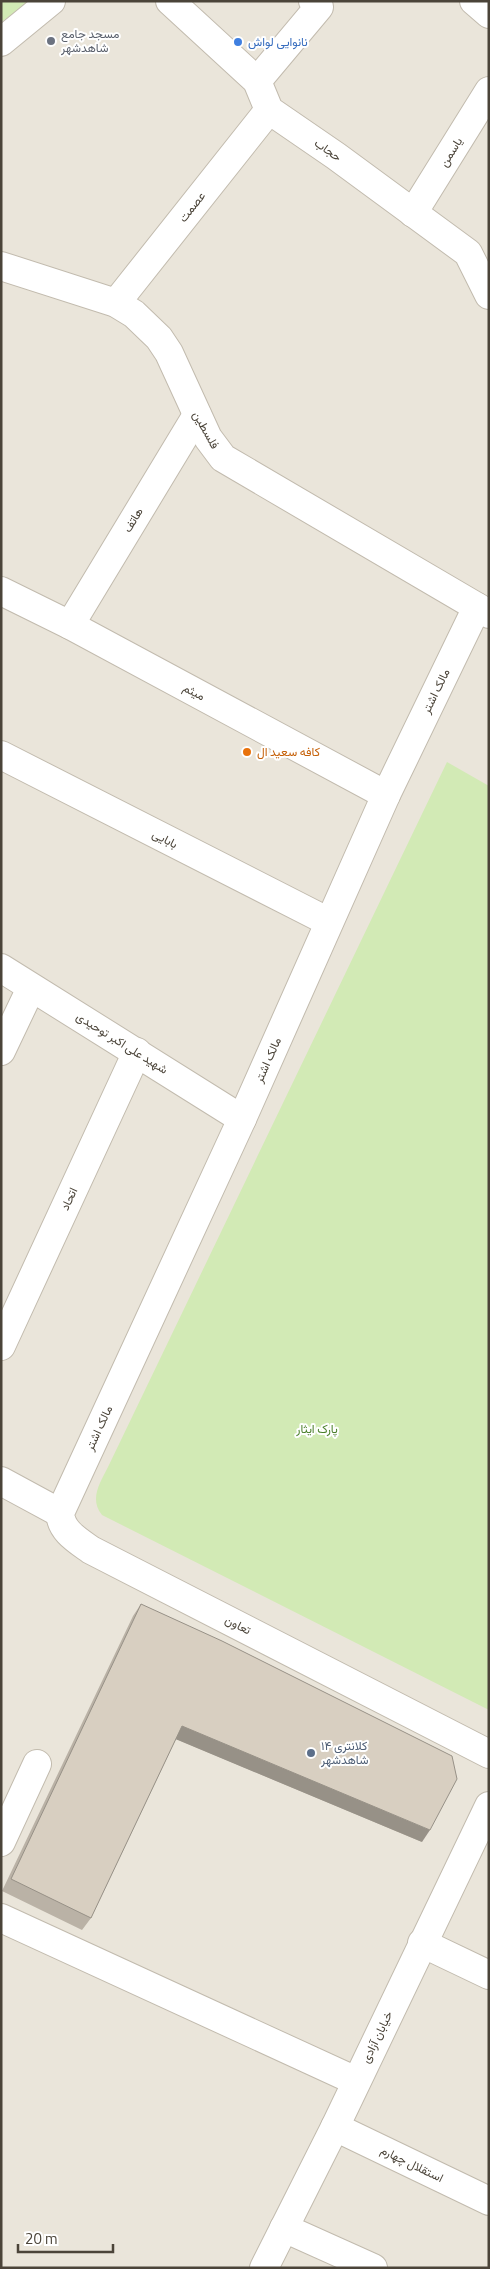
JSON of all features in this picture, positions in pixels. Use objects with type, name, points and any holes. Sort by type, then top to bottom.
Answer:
[{"type":"street","points":[[1,42],[51,1]]},
{"type":"street","points":[[170,1],[257,81],[269,110]]},
{"type":"street","points":[[257,81],[318,7],[313,1]]},
{"type":"street","points":[[474,1],[489,14]]},
{"type":"street","name":"یاسمن","points":[[413,214],[489,90]]},
{"type":"street","name":"حجاب","points":[[269,110],[336,156],[468,253],[489,295]]},
{"type":"street","name":"عصمت","points":[[116,303],[269,110]]},
{"type":"street","name":"فلسطین","points":[[1,266],[116,303],[134,314],[159,338],[184,380],[197,415],[213,446],[232,464],[483,611]]},
{"type":"street","name":"هاتف","points":[[70,625],[197,415]]},
{"type":"street","name":"میثم","points":[[1,591],[70,625],[386,795]]},
{"type":"street","name":"مالک اشتر","points":[[60,1513],[242,1119],[386,795],[483,611]]},
{"type":"street","name":"بابایی","points":[[1,755],[329,922]]},
{"type":"street","name":"شهید علی اکبر توحیدی","points":[[1,968],[242,1119]]},
{"type":"street","points":[[1,1051],[31,988]]},
{"type":"street","name":"اتحاد","points":[[1,1346],[137,1052]]},
{"type":"street","points":[[1,1481],[60,1513]]},
{"type":"street","name":"تعاون","points":[[60,1513],[60,1521],[65,1529],[91,1550],[489,1754]]},
{"type":"street","points":[[1,1842],[37,1764]]},
{"type":"street","name":"خیابان آزادی","points":[[264,2268],[489,1806]]},
{"type":"street","points":[[1,1918],[356,2082]]},
{"type":"street","points":[[422,1943],[489,1975]]},
{"type":"street","name":"استقلال چهارم","points":[[334,2127],[489,2201]]},
{"type":"street","points":[[284,2228],[373,2268]]},
{"type":"shaded area","points":[[1,1],[489,1],[489,2268],[1,2268]]},
{"type":"green space","points":[[1,1],[32,1],[1,22]]},
{"type":"green space","name":"پارک ایثار","points":[[447,762],[489,786],[489,1710],[102,1515],[96,1503],[97,1491],[102,1479]]},
{"type":"building","points":[[141,1604],[222,1641],[452,1756],[457,1779],[430,1830],[182,1726],[91,1918],[11,1879]]},
{"type":"place","name":"مسجد جامع شاهدشهر","points":[[51,41]]},
{"type":"place","name":"نانوایی لواش","points":[[238,42]]},
{"type":"place","name":"کافه سعید ال","points":[[247,752]]},
{"type":"place","name":"کلانتری ۱۴ شاهد‌شهر","points":[[311,1753]]}]
